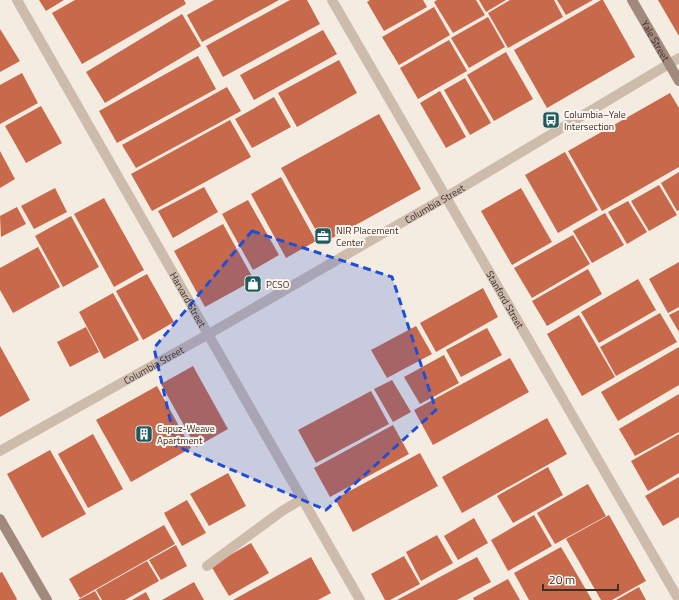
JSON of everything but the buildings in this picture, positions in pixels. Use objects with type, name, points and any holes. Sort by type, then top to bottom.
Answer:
[{"type":"street","name":"Harvard Street","points":[[17,0],[207,335],[360,600]]},
{"type":"street","name":"Stanford Street","points":[[332,0],[679,600]]},
{"type":"street","name":"Yale Street","points":[[632,0],[679,81]]},
{"type":"street","name":"Columbia Street","points":[[0,452],[446,197],[679,58]]},
{"type":"street","points":[[207,566],[282,511],[302,499]]},
{"type":"street","points":[[0,519],[47,600]]},
{"type":"highlighted area","points":[[252,231],[392,277],[436,410],[326,510],[176,446],[154,348]]},
{"type":"place","name":"Columbia–Yale Intersection","points":[[551,120]]},
{"type":"place","name":"NIR Placement Center","points":[[323,236]]},
{"type":"place","name":"PCSO","points":[[253,284]]},
{"type":"place","name":"Capuz-Weave Apartment","points":[[144,434]]}]
